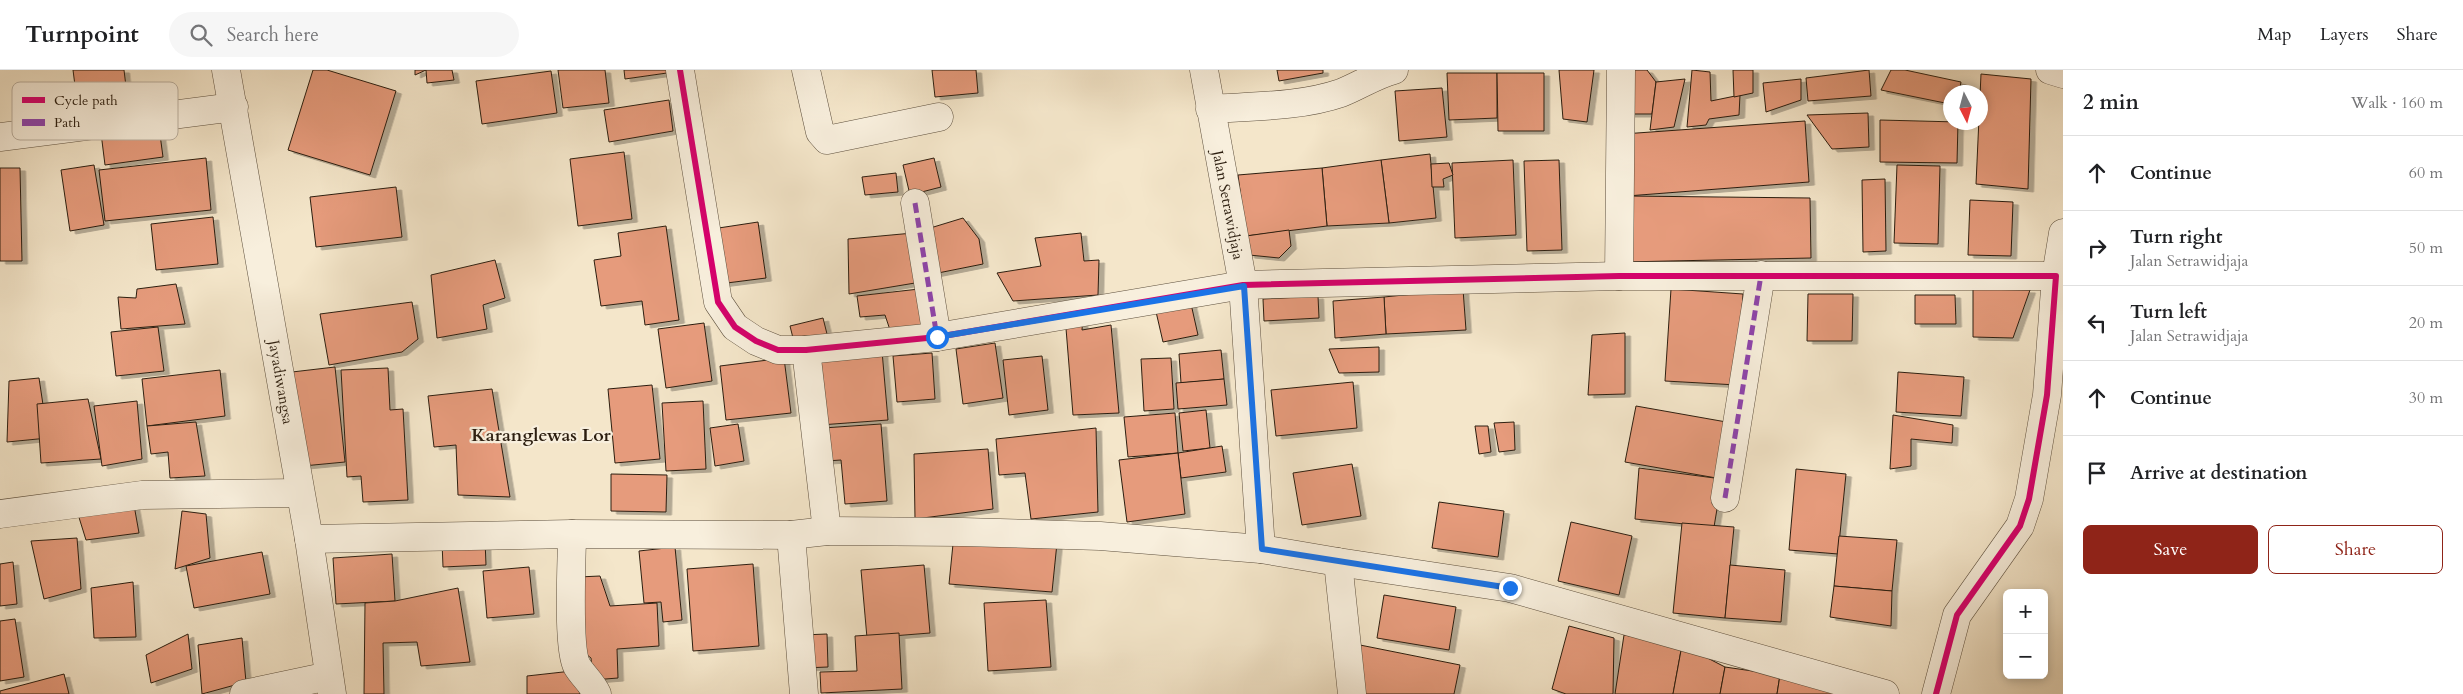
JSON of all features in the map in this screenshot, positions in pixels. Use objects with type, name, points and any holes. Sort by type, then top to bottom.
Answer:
[{"type":"street","name":"Jayadiwangsa","points":[[226,70],[309,539],[331,685]]},
{"type":"street","points":[[680,70],[718,302],[734,326],[756,341],[778,350],[806,350],[937,337],[1244,286],[1619,276],[2060,276]]},
{"type":"street","points":[[806,70],[820,132],[827,140],[938,117]]},
{"type":"street","name":"Jalan Setrawidjaja","points":[[1204,70],[1244,286],[1262,549]]},
{"type":"street","points":[[1210,108],[1276,105],[1312,100],[1342,92],[1379,74],[1394,70]]},
{"type":"street","points":[[1619,276],[1622,70]]},
{"type":"street","points":[[2050,70],[2063,74]]},
{"type":"street","points":[[178,114],[234,107]]},
{"type":"street","points":[[915,202],[937,337]]},
{"type":"street","points":[[1936,694],[1957,615],[2020,526],[2029,499],[2047,395],[2063,233]]},
{"type":"street","points":[[1725,498],[1761,275]]},
{"type":"street","points":[[806,350],[827,531]]},
{"type":"street","points":[[0,514],[142,495],[300,492]]},
{"type":"street","points":[[309,539],[572,534],[791,535],[827,531],[1100,536],[1262,549],[1510,588],[1885,694]]},
{"type":"street","points":[[572,534],[572,644],[576,665],[593,685],[597,694]]},
{"type":"street","points":[[791,535],[804,694]]},
{"type":"street","points":[[1338,562],[1352,694]]},
{"type":"street","points":[[244,694],[331,685]]},
{"type":"building","points":[[73,70],[124,70],[125,82],[75,82]]},
{"type":"building","points":[[313,70],[327,70],[396,91],[370,175],[288,150]]},
{"type":"building","points":[[415,70],[426,70],[415,75]]},
{"type":"building","points":[[426,70],[452,70],[454,80],[427,83]]},
{"type":"building","points":[[558,70],[605,70],[609,103],[563,108]]},
{"type":"building","points":[[624,70],[667,70],[667,73],[625,79]]},
{"type":"building","points":[[932,70],[976,70],[978,93],[935,97]]},
{"type":"building","points":[[1277,70],[1323,70],[1323,73],[1279,81]]},
{"type":"building","points":[[1559,70],[1594,70],[1587,122],[1563,119]]},
{"type":"building","points":[[1631,70],[1647,70],[1656,82],[1652,114],[1625,114]]},
{"type":"building","points":[[1692,70],[1710,72],[1711,101],[1740,95],[1739,115],[1709,119],[1706,125],[1687,127]]},
{"type":"building","points":[[1733,70],[1753,70],[1753,93],[1734,97]]},
{"type":"building","points":[[1869,70],[1871,96],[1808,101],[1806,78]]},
{"type":"building","points":[[1891,70],[1905,70],[1961,82],[1960,85],[1943,85],[1943,103],[1881,90]]},
{"type":"building","points":[[551,71],[557,113],[482,124],[476,81]]},
{"type":"building","points":[[1447,73],[1497,73],[1497,118],[1449,120]]},
{"type":"building","points":[[1497,73],[1544,73],[1544,131],[1498,131]]},
{"type":"building","points":[[1981,74],[2031,79],[2028,189],[1976,184],[1978,130],[1988,130],[1988,85],[1980,85]]},
{"type":"building","points":[[1685,79],[1674,127],[1650,130],[1656,82]]},
{"type":"building","points":[[1801,79],[1801,100],[1766,112],[1763,83]]},
{"type":"building","points":[[1442,88],[1447,137],[1399,141],[1395,91]]},
{"type":"building","points":[[669,100],[673,131],[609,142],[604,110]]},
{"type":"building","points":[[1868,113],[1869,147],[1832,149],[1807,115]]},
{"type":"building","points":[[1880,120],[1943,122],[1943,130],[1958,130],[1957,163],[1880,162]]},
{"type":"building","points":[[1805,121],[1809,182],[1627,196],[1623,134]]},
{"type":"building","points":[[102,140],[161,140],[163,157],[105,165]]},
{"type":"building","points":[[624,152],[632,219],[578,226],[570,159]]},
{"type":"building","points":[[1430,154],[1436,218],[1389,223],[1381,160]]},
{"type":"building","points":[[206,158],[211,210],[105,221],[99,170]]},
{"type":"building","points":[[934,158],[941,187],[910,195],[903,165]]},
{"type":"building","points":[[1381,160],[1389,223],[1327,226],[1322,168]]},
{"type":"building","points":[[1513,160],[1516,235],[1455,238],[1452,163]]},
{"type":"building","points":[[1559,160],[1562,250],[1527,251],[1524,161]]},
{"type":"building","points":[[1449,163],[1453,175],[1443,179],[1444,187],[1432,187],[1431,164]]},
{"type":"building","points":[[94,165],[104,225],[70,231],[61,170]]},
{"type":"building","points":[[1897,165],[1940,166],[1938,244],[1894,243]]},
{"type":"building","points":[[0,168],[20,168],[22,261],[0,261]]},
{"type":"building","points":[[1322,168],[1327,226],[1246,236],[1238,175]]},
{"type":"building","points":[[896,173],[898,192],[865,195],[862,177]]},
{"type":"building","points":[[1885,179],[1886,251],[1863,252],[1862,180]]},
{"type":"building","points":[[396,187],[402,237],[316,247],[310,197]]},
{"type":"building","points":[[1627,196],[1810,198],[1811,258],[1623,262]]},
{"type":"building","points":[[1970,200],[2013,202],[2011,256],[1968,255]]},
{"type":"building","points":[[213,217],[218,264],[156,270],[151,224]]},
{"type":"building","points":[[963,218],[979,239],[983,264],[933,274],[927,229]]},
{"type":"building","points":[[758,222],[766,278],[719,284],[712,229]]},
{"type":"building","points":[[666,226],[679,320],[645,325],[642,301],[601,306],[594,260],[621,256],[618,233]]},
{"type":"building","points":[[1289,230],[1291,246],[1279,258],[1249,255],[1246,236]]},
{"type":"building","points":[[913,233],[927,281],[849,294],[848,239]]},
{"type":"building","points":[[1081,233],[1084,261],[1099,260],[1098,295],[1013,301],[997,273],[1041,266],[1035,238]]},
{"type":"building","points":[[495,260],[505,298],[483,305],[487,329],[437,338],[431,275]]},
{"type":"building","points":[[176,284],[185,324],[121,329],[118,297],[136,298],[137,289]]},
{"type":"building","points":[[928,288],[930,322],[892,336],[885,315],[860,317],[857,296]]},
{"type":"building","points":[[1463,289],[1466,330],[1386,334],[1384,297]]},
{"type":"building","points":[[1671,289],[1743,294],[1737,385],[1665,381]]},
{"type":"building","points":[[1973,289],[2030,290],[2013,338],[1973,337]]},
{"type":"building","points":[[1808,294],[1853,294],[1852,341],[1807,341]]},
{"type":"building","points":[[1189,295],[1198,335],[1163,342],[1154,303]]},
{"type":"building","points":[[1915,295],[1955,295],[1956,324],[1915,324]]},
{"type":"building","points":[[1318,296],[1319,318],[1264,321],[1263,299]]},
{"type":"building","points":[[1384,297],[1386,334],[1335,338],[1333,301]]},
{"type":"building","points":[[412,302],[418,339],[402,352],[329,365],[320,314]]},
{"type":"building","points":[[1083,315],[1082,330],[1111,325],[1119,413],[1073,415],[1065,316]]},
{"type":"building","points":[[823,318],[829,342],[796,350],[790,326]]},
{"type":"building","points":[[704,323],[712,381],[666,388],[658,329]]},
{"type":"building","points":[[158,327],[164,371],[116,376],[111,332]]},
{"type":"building","points":[[1625,333],[1625,394],[1588,395],[1592,335]]},
{"type":"building","points":[[995,343],[1003,398],[963,404],[956,349]]},
{"type":"building","points":[[1379,347],[1379,372],[1339,373],[1329,349]]},
{"type":"building","points":[[1221,350],[1224,379],[1181,383],[1179,354]]},
{"type":"building","points":[[882,351],[888,420],[820,425],[814,356]]},
{"type":"building","points":[[932,353],[935,399],[897,402],[893,356]]},
{"type":"building","points":[[1042,356],[1048,410],[1009,415],[1003,360]]},
{"type":"building","points":[[784,358],[791,413],[726,420],[720,366]]},
{"type":"building","points":[[1171,358],[1174,409],[1144,411],[1141,359]]},
{"type":"building","points":[[335,367],[345,462],[303,466],[292,372]]},
{"type":"building","points":[[388,368],[390,410],[403,409],[408,500],[363,502],[361,476],[347,477],[341,370]]},
{"type":"building","points":[[220,370],[225,416],[147,426],[142,379]]},
{"type":"building","points":[[1898,372],[1964,377],[1961,416],[1896,412]]},
{"type":"building","points":[[39,378],[48,438],[7,442],[9,381]]},
{"type":"building","points":[[1224,379],[1227,405],[1178,409],[1176,383]]},
{"type":"building","points":[[1353,382],[1357,428],[1276,436],[1271,390]]},
{"type":"building","points":[[652,385],[660,459],[615,463],[608,389]]},
{"type":"building","points":[[492,389],[510,497],[458,495],[456,445],[434,447],[428,396]]},
{"type":"building","points":[[88,399],[101,459],[41,463],[37,404]]},
{"type":"building","points":[[137,401],[142,459],[102,466],[94,406]]},
{"type":"building","points":[[703,401],[706,469],[666,471],[662,403]]},
{"type":"building","points":[[1636,406],[1732,423],[1722,479],[1625,462]]},
{"type":"building","points":[[1206,410],[1210,448],[1183,451],[1179,413]]},
{"type":"building","points":[[1175,413],[1178,453],[1128,457],[1124,417]]},
{"type":"building","points":[[1893,415],[1953,425],[1952,443],[1911,439],[1911,466],[1890,469]]},
{"type":"building","points":[[196,422],[205,476],[170,478],[168,452],[151,454],[147,426]]},
{"type":"building","points":[[1514,422],[1515,450],[1499,452],[1494,423]]},
{"type":"building","points":[[738,424],[744,461],[715,466],[710,428]]},
{"type":"building","points":[[881,424],[887,501],[845,504],[841,460],[826,461],[823,428]]},
{"type":"building","points":[[1475,426],[1488,426],[1491,452],[1479,454]]},
{"type":"building","points":[[1096,428],[1098,512],[1031,519],[1025,473],[999,475],[996,439]]},
{"type":"building","points":[[1222,446],[1226,472],[1181,478],[1178,453]]},
{"type":"building","points":[[988,449],[993,509],[915,519],[914,454]]},
{"type":"building","points":[[1178,453],[1185,514],[1127,522],[1119,460]]},
{"type":"building","points":[[1352,464],[1361,516],[1302,525],[1293,473]]},
{"type":"building","points":[[1639,468],[1722,479],[1714,527],[1635,519]]},
{"type":"building","points":[[1796,469],[1846,474],[1838,554],[1789,550]]},
{"type":"building","points":[[611,474],[667,475],[666,512],[611,511]]},
{"type":"building","points":[[1439,502],[1504,511],[1498,557],[1432,548]]},
{"type":"building","points":[[134,505],[139,533],[86,540],[77,511]]},
{"type":"building","points":[[182,511],[206,514],[210,558],[175,569]]},
{"type":"building","points":[[1571,522],[1632,536],[1619,595],[1558,581]]},
{"type":"building","points":[[1682,523],[1734,527],[1725,618],[1673,613]]},
{"type":"building","points":[[954,534],[1057,543],[1052,592],[949,584]]},
{"type":"building","points":[[1839,536],[1897,540],[1892,591],[1834,586]]},
{"type":"building","points":[[77,538],[81,589],[44,599],[31,541]]},
{"type":"building","points":[[485,540],[486,565],[443,567],[442,542]]},
{"type":"building","points":[[675,547],[682,620],[663,622],[661,602],[644,603],[639,551]]},
{"type":"building","points":[[262,552],[270,594],[194,608],[186,566]]},
{"type":"building","points":[[392,554],[395,601],[336,604],[333,558]]},
{"type":"building","points":[[13,562],[17,604],[0,606],[0,564]]},
{"type":"building","points":[[753,564],[759,646],[693,651],[687,569]]},
{"type":"building","points":[[924,565],[930,633],[867,638],[861,570]]},
{"type":"building","points":[[1730,565],[1785,570],[1781,622],[1725,618]]},
{"type":"building","points":[[529,567],[534,614],[487,618],[483,571]]},
{"type":"building","points":[[600,576],[610,606],[657,603],[659,646],[617,649],[618,678],[593,680],[591,658],[583,652],[578,577]]},
{"type":"building","points":[[133,582],[136,637],[94,638],[91,588]]},
{"type":"building","points":[[1834,586],[1892,591],[1891,626],[1830,617]]},
{"type":"building","points":[[458,588],[470,662],[421,666],[417,642],[383,643],[384,694],[364,694],[365,603],[395,601]]},
{"type":"building","points":[[1384,595],[1456,607],[1449,650],[1377,638]]},
{"type":"building","points":[[1046,600],[1051,667],[988,671],[984,603]]},
{"type":"building","points":[[15,619],[24,677],[0,681],[0,621]]},
{"type":"building","points":[[1569,626],[1614,638],[1613,694],[1566,694],[1552,689]]},
{"type":"building","points":[[899,633],[902,689],[821,693],[820,672],[857,671],[855,636]]},
{"type":"building","points":[[188,634],[192,669],[151,683],[146,655]]},
{"type":"building","points":[[827,634],[828,667],[803,668],[802,635]]},
{"type":"building","points":[[1624,635],[1682,645],[1673,694],[1615,694]]},
{"type":"building","points":[[242,638],[246,682],[202,694],[198,645]]},
{"type":"building","points":[[1355,644],[1460,665],[1454,694],[1357,694]]},
{"type":"building","points":[[1682,645],[1725,667],[1720,694],[1673,694]]},
{"type":"building","points":[[1725,667],[1780,675],[1777,694],[1720,694]]},
{"type":"building","points":[[572,671],[580,694],[527,694],[527,676]]},
{"type":"building","points":[[64,674],[69,694],[0,694],[0,691]]},
{"type":"building","points":[[1780,675],[1868,694],[1777,694]]},
{"type":"marked path","points":[[915,203],[937,337]]},
{"type":"marked path","points":[[1725,498],[1761,275]]},
{"type":"cycle path","points":[[680,70],[718,302],[735,327],[756,341],[778,350],[806,350],[937,337],[1243,285],[1619,276],[2056,276],[2047,395],[2029,499],[2020,526],[1957,615],[1936,694]]},
{"type":"district","name":"Karanglewas Lor","points":[[541,435]]},
{"type":"route","points":[[937,337],[1244,286],[1262,549],[1510,588]]}]
